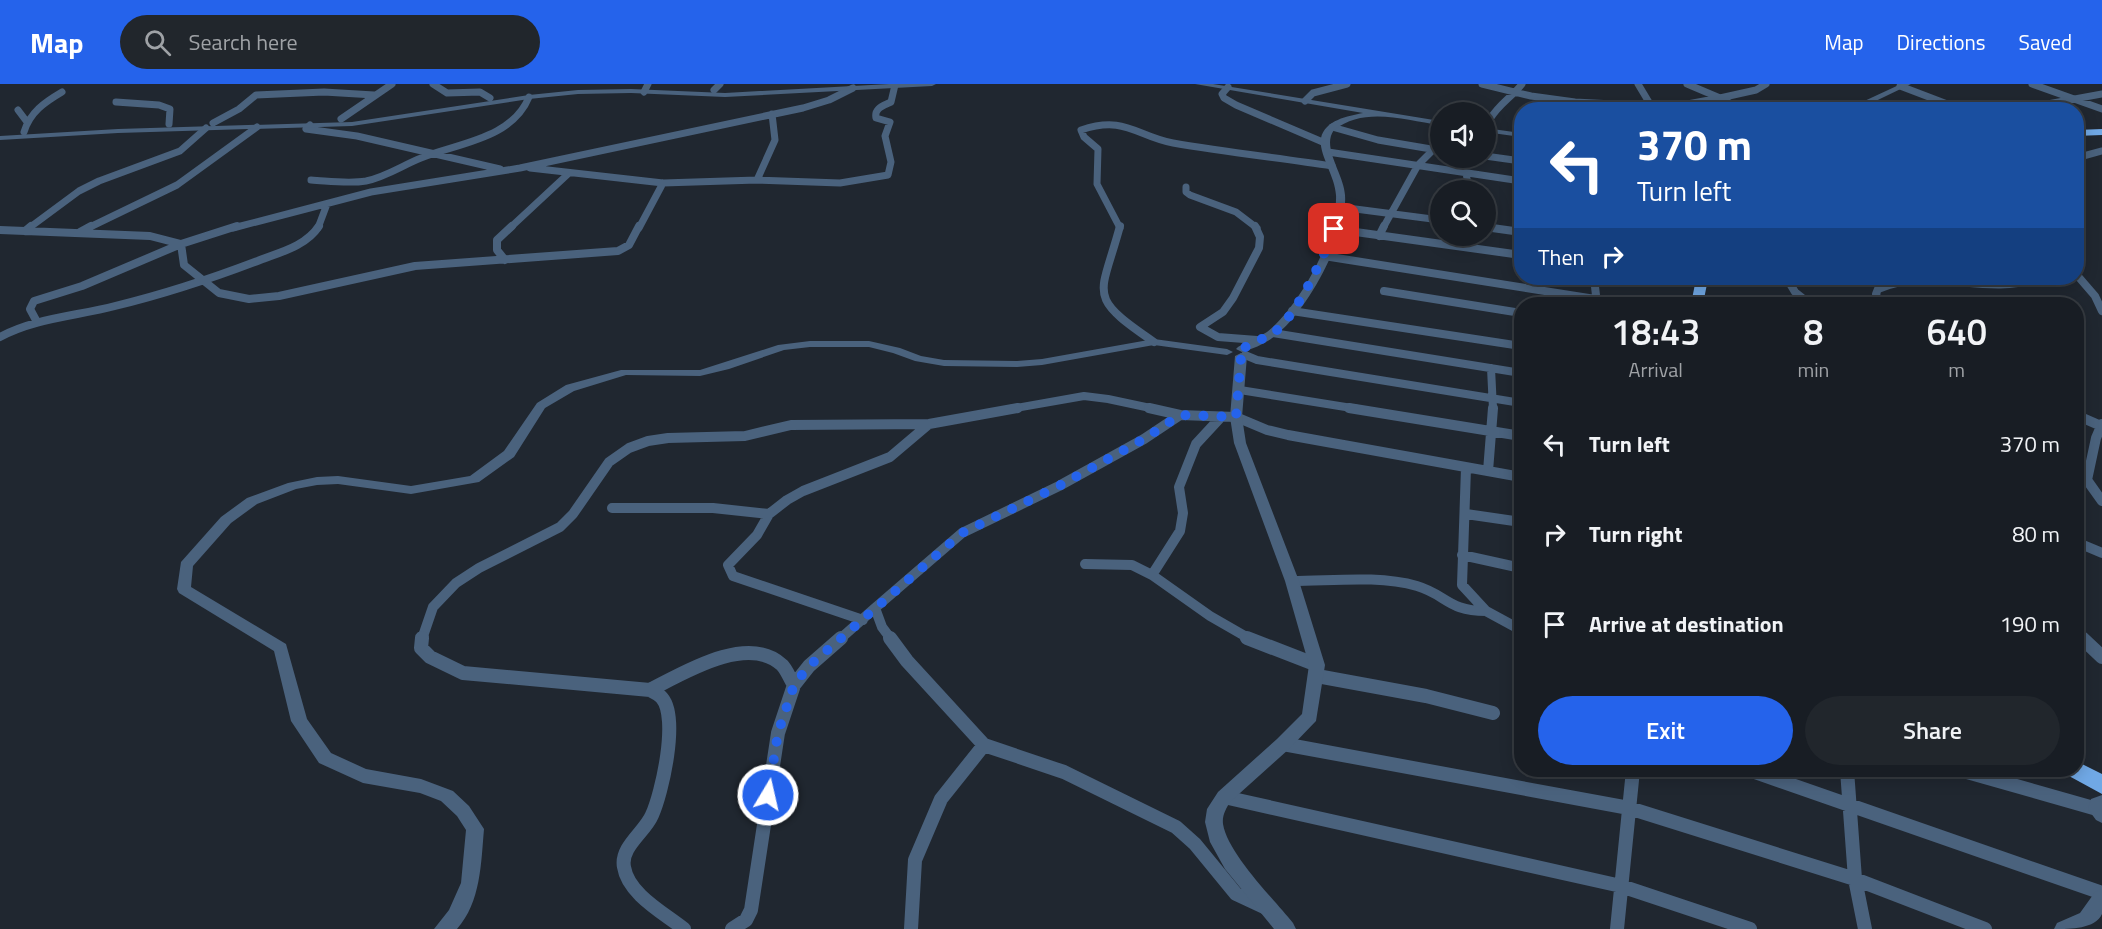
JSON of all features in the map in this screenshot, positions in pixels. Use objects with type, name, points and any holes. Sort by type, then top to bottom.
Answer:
[{"type":"highway","points":[[2084,130],[2102,130]]},
{"type":"highway","points":[[2084,775],[2102,785]]},
{"type":"street","points":[[341,119],[392,84]]},
{"type":"street","points":[[433,84],[449,93],[480,92],[490,98]]},
{"type":"street","points":[[0,136],[24,132],[210,126],[381,116],[490,98],[580,87],[843,84]]},
{"type":"street","points":[[0,136],[169,124],[257,127],[378,121],[529,97],[647,87],[725,95],[932,84]]},
{"type":"street","points":[[1199,84],[1259,90],[1372,113],[1430,120]]},
{"type":"street","points":[[1328,84],[1335,87]]},
{"type":"street","points":[[1306,99],[1313,93],[1347,84]]},
{"type":"street","points":[[1482,84],[1515,93],[1581,102]]},
{"type":"street","points":[[1638,84],[1648,102]]},
{"type":"street","points":[[1687,84],[1728,102]]},
{"type":"street","points":[[1698,102],[1756,90],[1766,84]]},
{"type":"street","points":[[2032,84],[2102,109]]},
{"type":"street","points":[[310,125],[306,129],[357,136],[496,169],[520,168],[663,183],[757,180],[842,182],[888,175],[891,162],[885,136],[890,122],[876,118],[875,113],[877,109],[891,102],[895,85]]},
{"type":"street","points":[[1496,109],[1500,103],[1515,93],[1519,85]]},
{"type":"street","points":[[1866,102],[1903,85],[1944,102]]},
{"type":"street","points":[[1232,86],[1222,94],[1230,102],[1327,147],[1514,180]]},
{"type":"street","points":[[37,322],[30,309],[34,301],[82,286],[181,244],[268,217],[371,192],[520,168],[772,114],[829,100],[853,88]]},
{"type":"street","points":[[24,132],[27,122],[44,102],[62,92]]},
{"type":"street","points":[[25,231],[79,191],[99,181],[180,151],[210,126],[248,104],[256,95],[324,92],[374,95]]},
{"type":"street","points":[[2054,102],[2102,94]]},
{"type":"street","points":[[311,180],[367,181],[435,153],[482,138],[508,124],[519,114],[529,97]]},
{"type":"street","points":[[1306,99],[1430,119]]},
{"type":"street","points":[[116,102],[159,105],[170,109],[169,124]]},
{"type":"street","points":[[18,110],[27,122]]},
{"type":"street","points":[[1239,353],[1257,340],[1273,333],[1292,311],[1324,256],[1340,207],[1339,179],[1332,166],[1327,147],[1328,132],[1337,124],[1372,113]]},
{"type":"street","points":[[757,180],[767,155],[777,139],[777,128],[772,114]]},
{"type":"street","points":[[1154,342],[1119,319],[1107,308],[1102,297],[1104,269],[1120,227],[1097,184],[1098,149],[1084,137],[1081,130],[1093,126],[1125,125],[1170,142],[1332,166]]},
{"type":"street","points":[[75,234],[177,185],[257,127]]},
{"type":"street","points":[[1332,127],[1378,140],[1430,149]]},
{"type":"street","points":[[1496,128],[1514,129]]},
{"type":"street","points":[[1496,129],[1514,133]]},
{"type":"street","points":[[2084,156],[2102,152]]},
{"type":"street","points":[[1379,236],[1418,165],[1430,156]]},
{"type":"street","points":[[1496,158],[1514,160]]},
{"type":"street","points":[[1466,173],[1467,180]]},
{"type":"street","points":[[505,260],[497,250],[497,240],[568,174]]},
{"type":"street","points":[[367,181],[371,192]]},
{"type":"street","points":[[181,244],[184,265],[219,293],[249,299],[279,296],[415,266],[624,249],[634,240],[643,217],[663,183]]},
{"type":"street","points":[[1186,188],[1186,192],[1190,195],[1241,214],[1258,228],[1261,236],[1260,247],[1238,284],[1231,302],[1223,312],[1200,327],[1206,334],[1214,337],[1257,340]]},
{"type":"street","points":[[0,337],[37,322],[102,310],[206,281],[301,243],[316,232],[323,220],[327,204]]},
{"type":"street","points":[[1340,207],[1430,219]]},
{"type":"street","points":[[1496,228],[1514,231]]},
{"type":"street","points":[[1334,229],[1514,254]]},
{"type":"street","points":[[1,230],[150,236],[181,244]]},
{"type":"street","points":[[1324,256],[1567,297]]},
{"type":"street","points":[[2084,283],[2095,296],[2102,311]]},
{"type":"street","points":[[1791,285],[1801,297]]},
{"type":"street","points":[[1877,297],[1878,289],[1889,285]]},
{"type":"street","points":[[1384,291],[1514,312]]},
{"type":"street","points":[[1292,311],[1514,345]]},
{"type":"street","points":[[1273,333],[1514,372]]},
{"type":"street","points":[[444,929],[456,916],[470,883],[475,829],[463,811],[447,796],[421,786],[363,776],[326,758],[299,721],[281,648],[184,589],[186,565],[226,520],[252,501],[272,492],[317,481],[338,480],[411,490],[474,479],[509,454],[541,406],[570,388],[625,372],[700,373],[725,367],[782,347],[810,344],[869,344],[896,350],[919,359],[944,363],[1017,364],[1154,342],[1239,353],[1264,361],[1514,402]]},
{"type":"street","points":[[1152,575],[1180,531],[1183,513],[1179,487],[1196,444],[1229,417],[1240,390],[1239,353]]},
{"type":"street","points":[[1488,471],[1494,399],[1491,368]]},
{"type":"street","points":[[1240,390],[1514,435]]},
{"type":"street","points":[[684,929],[629,883],[622,866],[626,852],[651,817],[659,797],[668,740],[668,711],[662,698],[650,690],[464,673],[430,657],[421,648],[423,631],[433,607],[456,584],[479,568],[560,527],[573,514],[609,462],[629,448],[648,441],[668,438],[745,436],[810,423],[929,424],[1084,396],[1105,397],[1180,415],[1229,417],[1267,430],[1514,476]]},
{"type":"street","points":[[732,929],[743,925],[749,916],[778,733],[794,685],[809,666],[962,533],[1059,486],[1144,439],[1180,415]]},
{"type":"street","points":[[1229,417],[1292,581],[1317,670],[1310,716],[1283,744],[1224,797],[1216,808],[1214,822],[1219,842],[1232,863],[1286,929]]},
{"type":"street","points":[[2084,418],[2102,425],[2096,438],[2087,480],[2102,501]]},
{"type":"street","points":[[863,620],[733,576],[729,572],[728,565],[757,535],[769,514],[802,491],[890,457],[929,424]]},
{"type":"street","points":[[1466,468],[1462,585],[1486,611],[1514,626]]},
{"type":"street","points":[[612,508],[713,508],[769,514]]},
{"type":"street","points":[[1466,514],[1514,521]]},
{"type":"street","points":[[2084,546],[2102,556]]},
{"type":"street","points":[[1462,555],[1514,566]]},
{"type":"street","points":[[1085,564],[1132,565],[1152,575],[1187,604],[1237,632],[1317,670],[1493,713]]},
{"type":"street","points":[[1292,581],[1411,584],[1459,609],[1469,612],[1486,611]]},
{"type":"street","points":[[875,608],[882,627],[908,661],[984,745],[1064,772],[1176,827],[1195,844],[1236,894],[1272,911]]},
{"type":"street","points":[[2084,640],[2102,657]]},
{"type":"street","points":[[650,690],[709,660],[745,651],[774,658],[789,670],[794,685]]},
{"type":"street","points":[[1283,744],[1629,808],[1855,879],[1985,929]]},
{"type":"street","points":[[911,929],[915,860],[941,799],[984,745]]},
{"type":"street","points":[[1617,929],[1632,777]]},
{"type":"street","points":[[1770,777],[2102,893]]},
{"type":"street","points":[[1848,777],[1855,879],[1865,929]]},
{"type":"street","points":[[1985,777],[2100,809]]},
{"type":"street","points":[[1224,797],[1621,886],[1750,929]]},
{"type":"street","points":[[2064,929],[2087,919],[2099,910]]},
{"type":"route","points":[[768,795],[778,733],[794,685],[809,666],[962,533],[1059,486],[1144,439],[1180,415],[1236,417],[1241,357],[1245,355],[1245,350],[1242,349],[1273,333],[1292,311],[1324,256],[1334,229]]}]
